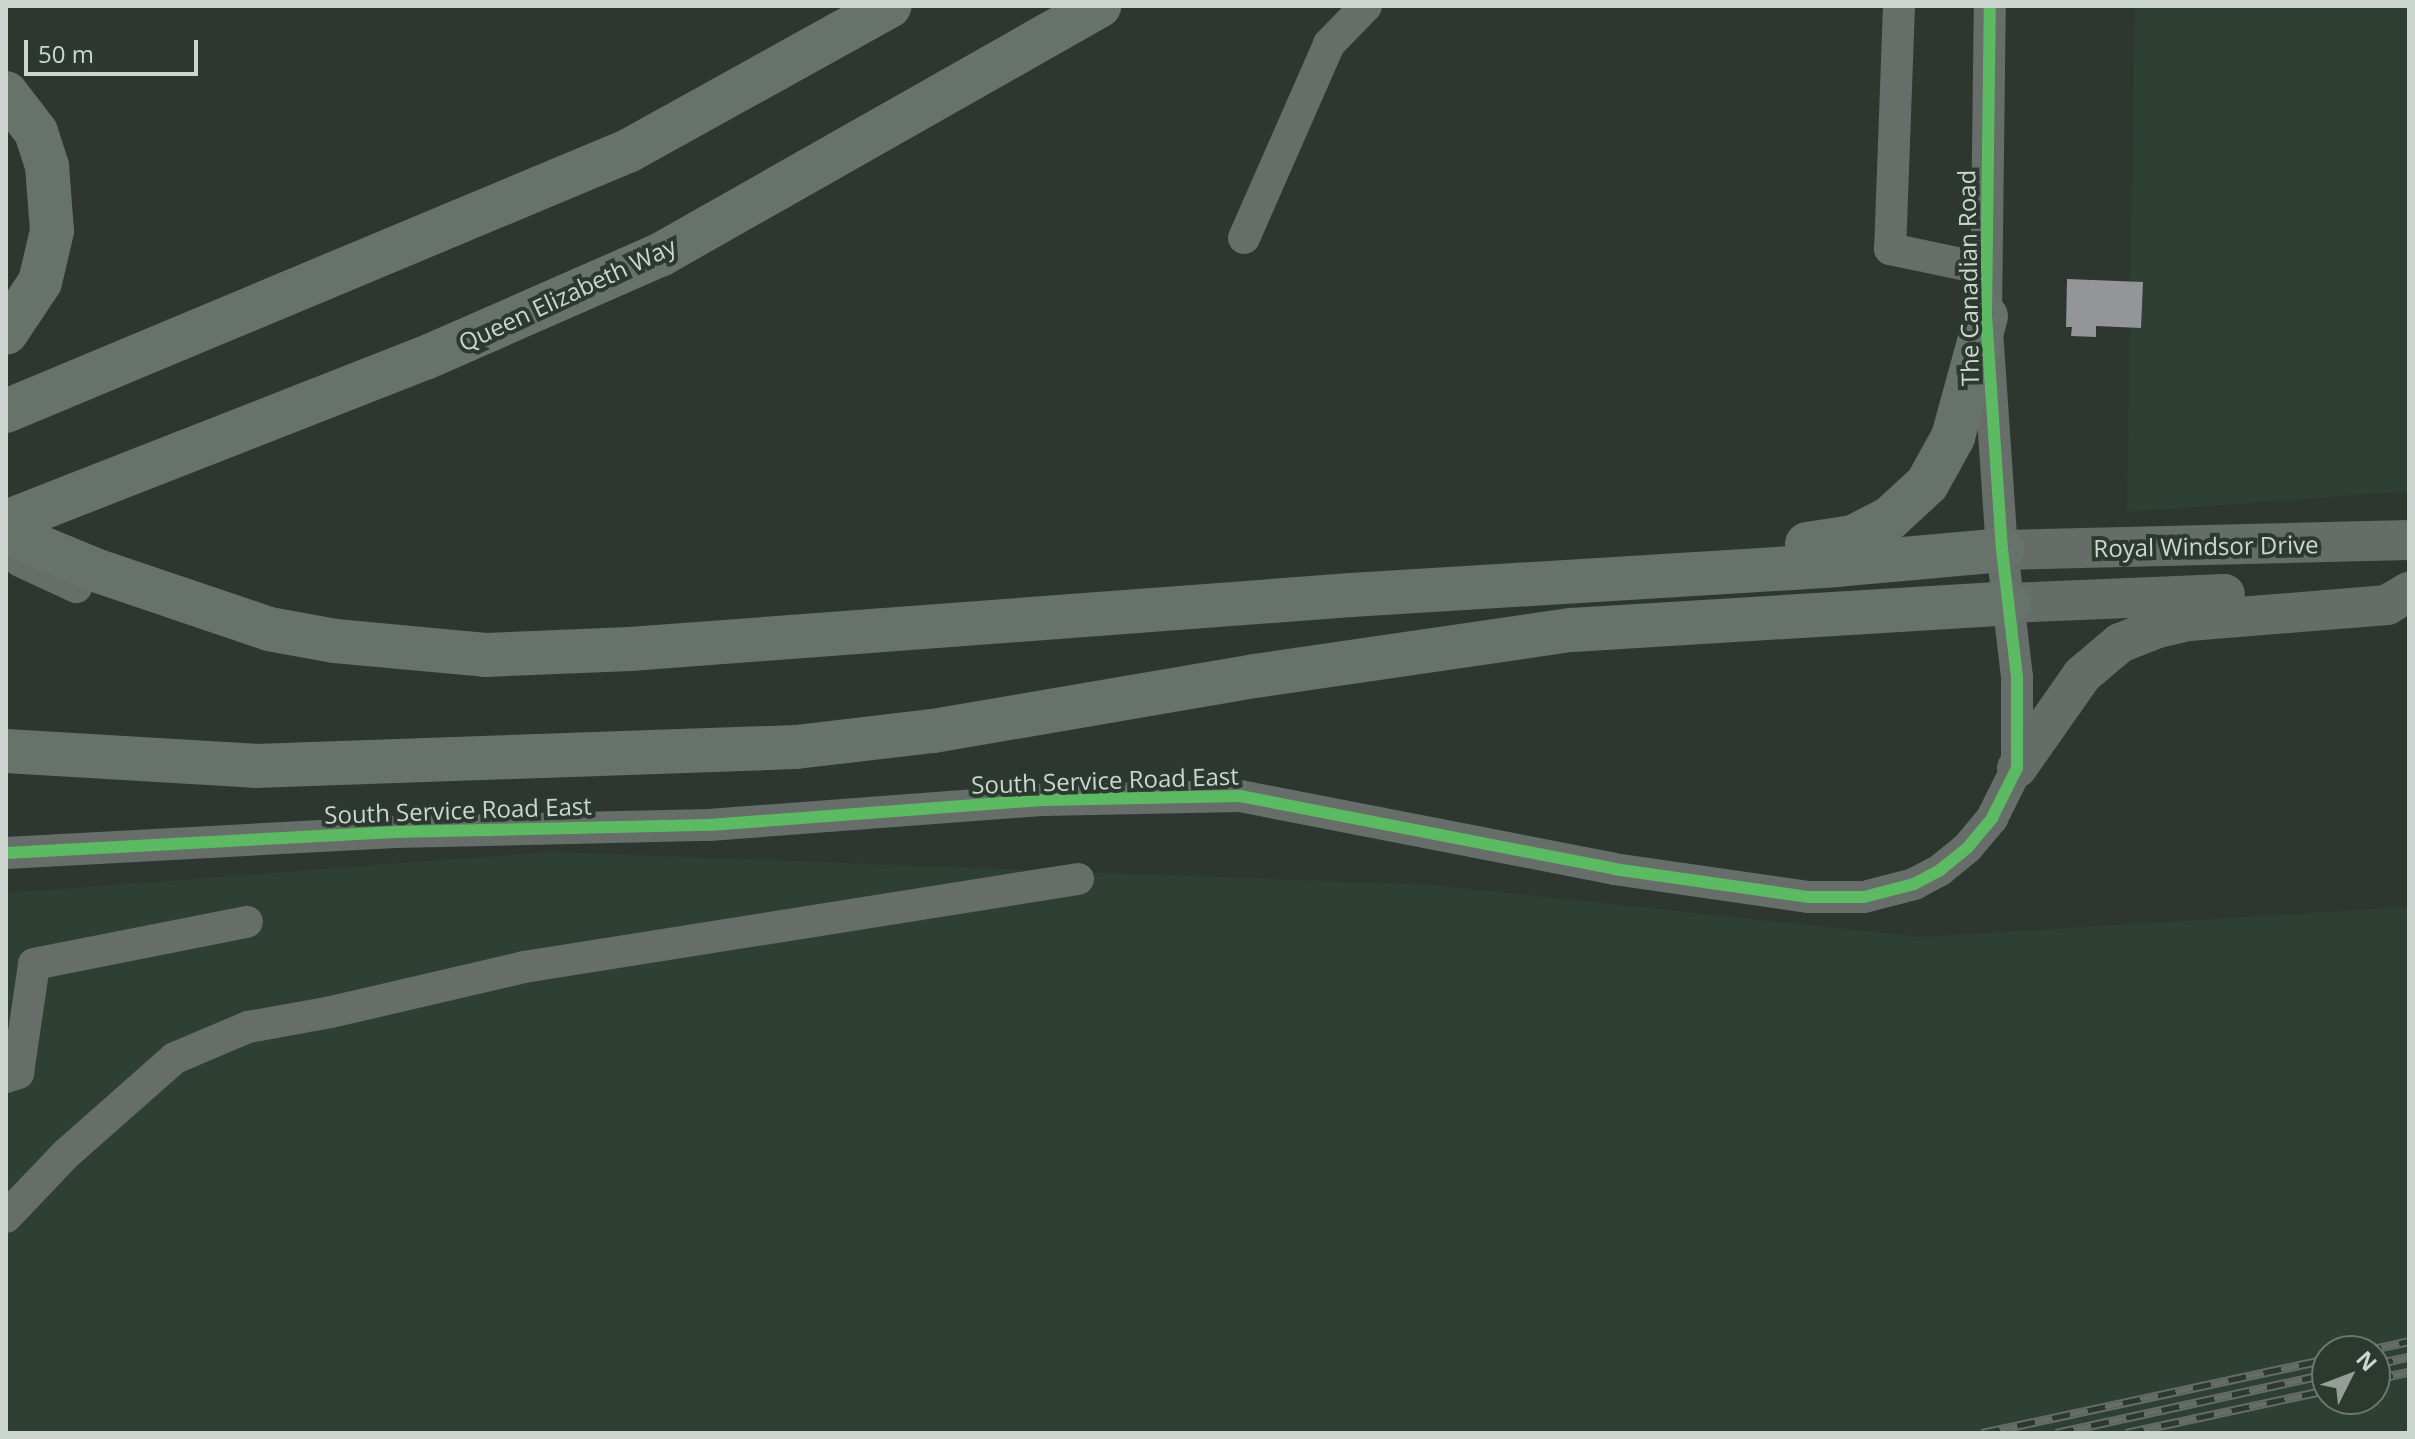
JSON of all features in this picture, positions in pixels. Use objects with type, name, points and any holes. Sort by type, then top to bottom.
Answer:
[{"type":"highway","points":[[6,411],[628,151],[890,6]]},
{"type":"highway","name":"Queen Elizabeth Way","points":[[6,522],[425,358],[660,255],[1099,6]]},
{"type":"highway","points":[[6,93],[36,132],[47,166],[52,231],[40,282],[6,333]]},
{"type":"highway","points":[[1684,572],[1738,554],[1853,537],[1890,518],[1927,484],[1953,437],[1986,316]]},
{"type":"highway","points":[[6,533],[86,578],[269,629],[335,641],[485,655],[630,649],[1684,572],[1835,565],[2002,550]]},
{"type":"highway","points":[[6,751],[255,766],[796,747],[933,731],[1255,676],[1572,630],[2009,603]]},
{"type":"main road","name":"Royal Windsor Drive","points":[[2002,550],[2409,540]]},
{"type":"main road","name":"Royal Windsor Drive","points":[[2009,603],[2409,590]]},
{"type":"main road","points":[[2017,768],[2082,675],[2120,643],[2158,628],[2189,621],[2387,605],[2409,590]]},
{"type":"street","points":[[1244,238],[1329,44],[1366,6]]},
{"type":"street","points":[[1899,6],[1890,249],[1986,269]]},
{"type":"street","name":"The Canadian Road","points":[[1990,6],[1986,316],[2002,550]]},
{"type":"street","name":"South Service Road East","points":[[6,853],[395,832],[709,825],[1044,800],[1240,796],[1312,807],[1614,869],[1809,897],[1864,897],[1914,884],[1940,870],[1968,847],[1992,818],[2017,768],[2017,677],[2002,550]]},
{"type":"street","points":[[6,555],[86,578]]},
{"type":"street","points":[[6,1217],[66,1154],[175,1058],[248,1027],[331,1012],[524,967],[1078,879]]},
{"type":"street","points":[[6,1077],[18,1073],[20,965],[247,922]]},
{"type":"shaded area","points":[[2135,6],[2409,6],[2409,491],[2127,512]]},
{"type":"shaded area","points":[[551,852],[1432,885],[1921,937],[2409,907],[2409,1433],[6,1433],[6,893]]},
{"type":"building","points":[[2067,279],[2143,282],[2141,328],[2096,326],[2096,337],[2071,336],[2072,327],[2066,327]]},
{"type":"railway","points":[[2391,1345],[2409,1341]]},
{"type":"railway","points":[[2391,1361],[2409,1357]]},
{"type":"railway","points":[[1982,1433],[2311,1362]]},
{"type":"railway","points":[[2391,1376],[2409,1372]]},
{"type":"railway","points":[[2056,1433],[2311,1377]]},
{"type":"railway","points":[[2126,1433],[2311,1393]]},
{"type":"cycle path","points":[[6,853],[395,832],[709,825],[1044,800],[1240,796],[1614,869],[1809,897],[1864,897],[1914,884],[1940,870],[1968,847],[1992,818],[2017,768],[2017,677],[2002,550],[1986,316],[1990,6]]}]
